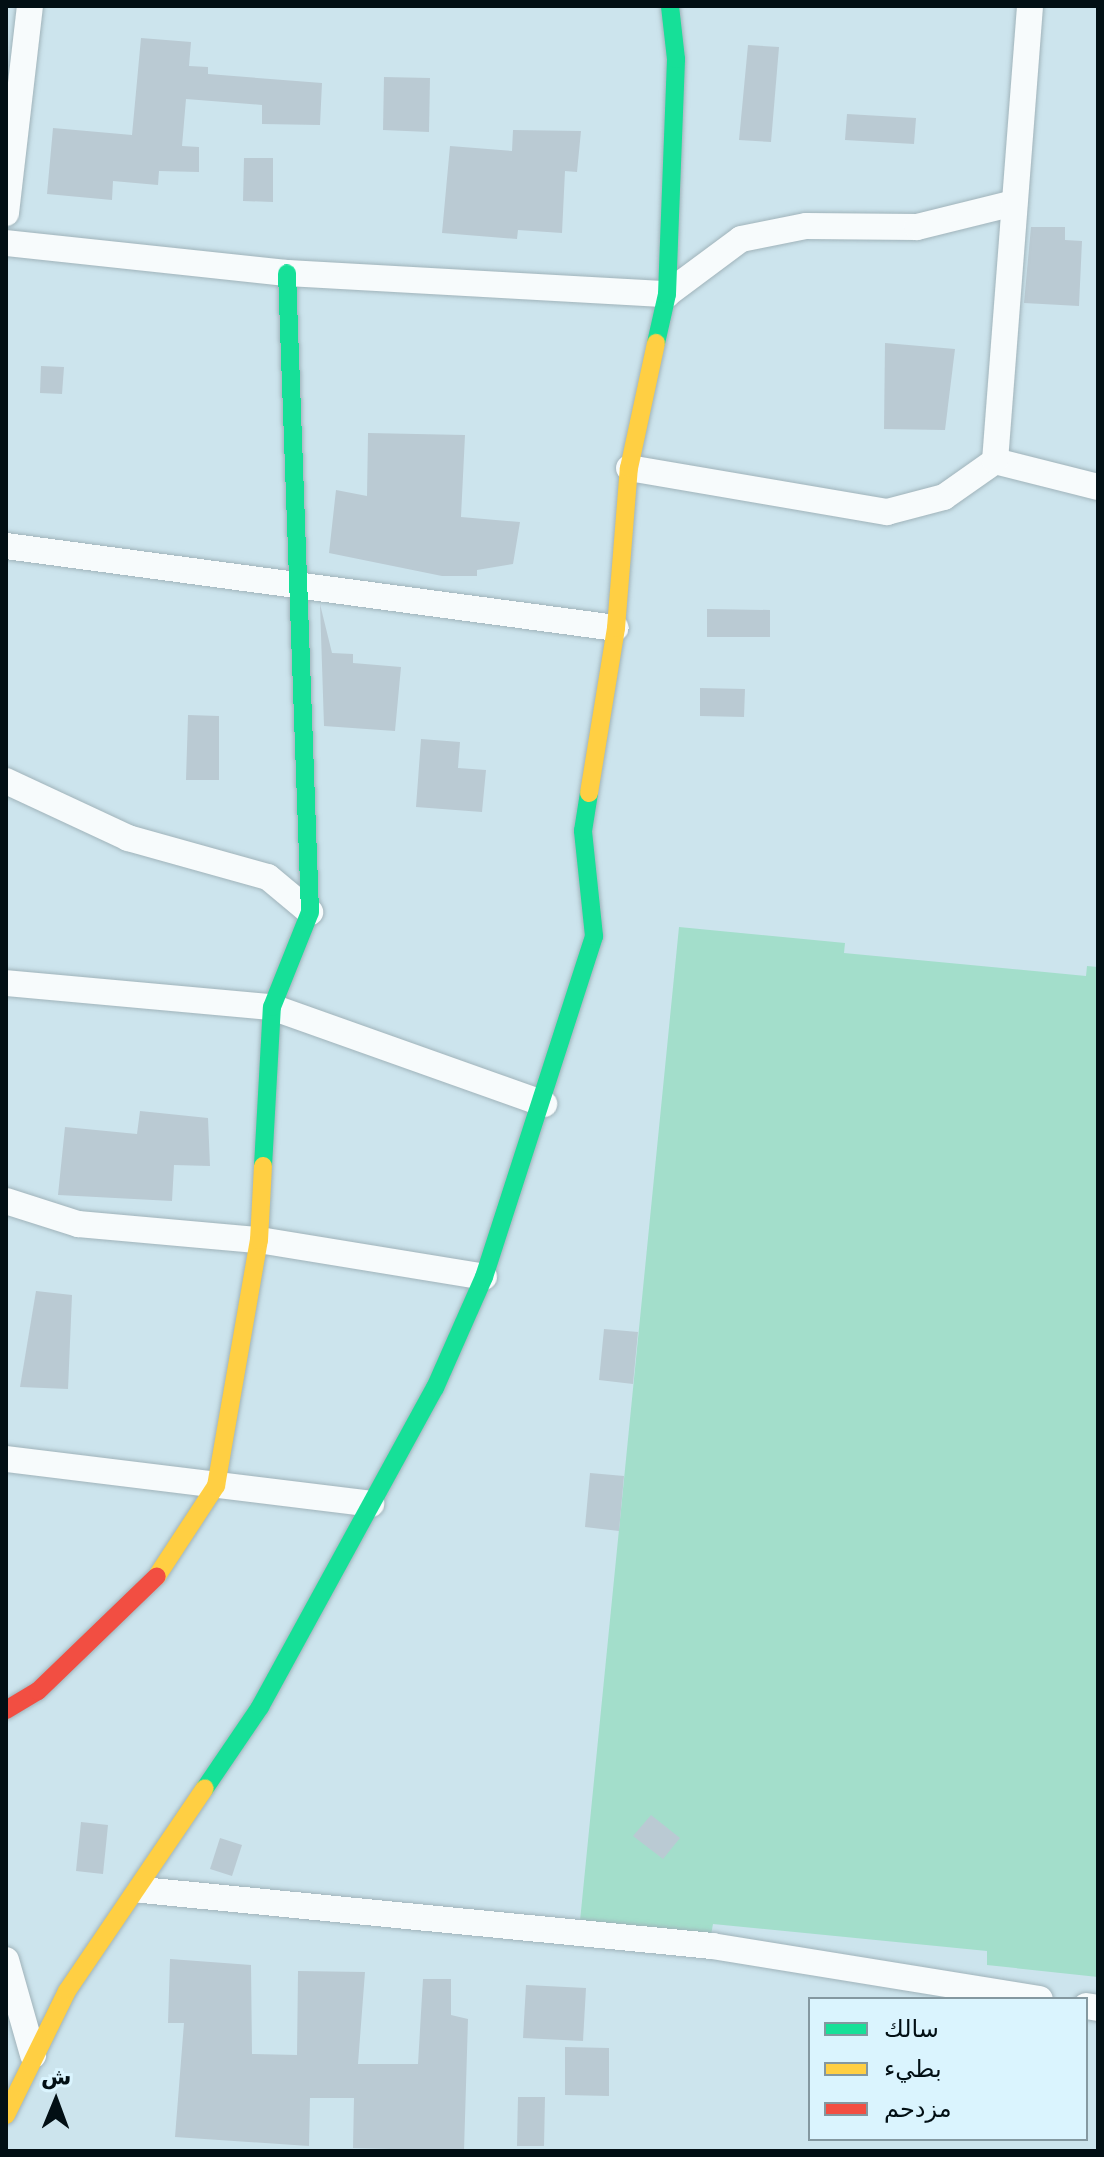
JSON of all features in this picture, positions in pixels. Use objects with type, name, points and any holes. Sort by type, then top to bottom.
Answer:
[{"type":"street","points":[[6,213],[30,6]]},
{"type":"street","points":[[6,2115],[67,1991],[142,1890],[260,1707],[371,1504],[484,1277],[544,1104],[594,936],[583,831],[616,628],[629,468],[667,294],[676,59],[670,6]]},
{"type":"street","points":[[995,461],[1030,6]]},
{"type":"street","points":[[6,243],[287,273],[667,294],[741,239],[806,226],[917,227],[1014,203]]},
{"type":"street","points":[[6,1710],[38,1691],[156,1578],[216,1486],[259,1240],[272,1007],[310,912],[302,585],[287,273]]},
{"type":"street","points":[[629,468],[887,512],[944,497],[995,461],[1098,487]]},
{"type":"street","points":[[6,546],[616,628]]},
{"type":"street","points":[[6,781],[128,838],[268,877],[310,912]]},
{"type":"street","points":[[6,983],[272,1007],[544,1104]]},
{"type":"street","points":[[6,1201],[78,1224],[259,1240],[484,1277]]},
{"type":"street","points":[[6,1459],[371,1504]]},
{"type":"street","points":[[142,1890],[712,1946],[1028,1997]]},
{"type":"street","points":[[6,1960],[33,2055]]},
{"type":"green space","points":[[679,927],[845,943],[844,953],[1086,976],[1087,966],[1098,967],[1098,1977],[987,1965],[987,1951],[713,1924],[711,1935],[580,1921]]},
{"type":"building","points":[[141,38],[191,42],[189,66],[208,67],[208,74],[322,83],[320,125],[262,124],[262,105],[186,99],[182,146],[199,147],[199,172],[159,171],[158,185],[113,181],[112,200],[47,194],[53,128],[132,135]]},
{"type":"building","points":[[748,45],[779,47],[771,142],[739,140]]},
{"type":"building","points":[[384,77],[430,78],[429,132],[383,130]]},
{"type":"building","points":[[847,114],[916,118],[914,144],[845,140]]},
{"type":"building","points":[[513,130],[581,131],[577,172],[565,171],[562,233],[518,230],[517,239],[442,233],[450,146],[512,151]]},
{"type":"building","points":[[244,158],[273,158],[273,202],[243,201]]},
{"type":"building","points":[[1031,227],[1065,227],[1065,240],[1082,241],[1079,306],[1024,303]]},
{"type":"building","points":[[885,343],[955,349],[945,430],[884,429]]},
{"type":"building","points":[[41,366],[64,367],[62,394],[40,393]]},
{"type":"building","points":[[368,433],[465,435],[461,517],[520,522],[513,564],[477,570],[477,576],[442,576],[329,553],[336,490],[367,496]]},
{"type":"building","points":[[320,604],[332,653],[353,654],[353,663],[401,667],[395,731],[324,726]]},
{"type":"building","points":[[707,609],[770,610],[770,637],[707,637]]},
{"type":"building","points":[[700,688],[745,689],[744,717],[700,716]]},
{"type":"building","points":[[188,715],[219,716],[219,780],[186,780]]},
{"type":"building","points":[[421,739],[460,742],[458,768],[486,770],[482,812],[416,807]]},
{"type":"building","points":[[140,1111],[208,1118],[210,1166],[174,1165],[172,1201],[58,1195],[65,1127],[137,1134]]},
{"type":"building","points":[[36,1291],[72,1295],[68,1389],[20,1387]]},
{"type":"building","points":[[604,1329],[638,1332],[633,1384],[599,1380]]},
{"type":"building","points":[[590,1473],[624,1476],[619,1531],[585,1527]]},
{"type":"building","points":[[651,1815],[680,1838],[663,1859],[633,1836]]},
{"type":"building","points":[[81,1822],[108,1825],[103,1874],[76,1871]]},
{"type":"building","points":[[220,1838],[242,1845],[232,1876],[210,1869]]},
{"type":"building","points":[[170,1959],[251,1965],[252,2054],[297,2055],[298,1971],[365,1972],[358,2064],[418,2064],[423,1979],[451,1979],[451,2015],[468,2019],[464,2151],[353,2148],[354,2098],[310,2098],[309,2146],[175,2137],[184,2023],[168,2023]]},
{"type":"building","points":[[526,1985],[586,1988],[583,2041],[523,2038]]},
{"type":"building","points":[[565,2047],[609,2048],[609,2096],[565,2095]]},
{"type":"building","points":[[518,2097],[545,2097],[544,2146],[517,2146]]},
{"type":"traffic: fast","points":[[656,343],[667,294],[676,59],[670,6]]},
{"type":"traffic: fast","points":[[263,1166],[272,1007],[310,912],[287,273]]},
{"type":"traffic: fast","points":[[205,1788],[260,1707],[435,1388],[484,1277],[594,936],[583,831],[589,793]]},
{"type":"traffic: slow","points":[[589,793],[616,628],[629,468],[656,343]]},
{"type":"traffic: slow","points":[[157,1576],[216,1486],[259,1240],[263,1166]]},
{"type":"traffic: slow","points":[[6,2115],[67,1991],[205,1788]]},
{"type":"traffic: jam","points":[[6,1710],[38,1691],[157,1576]]}]
